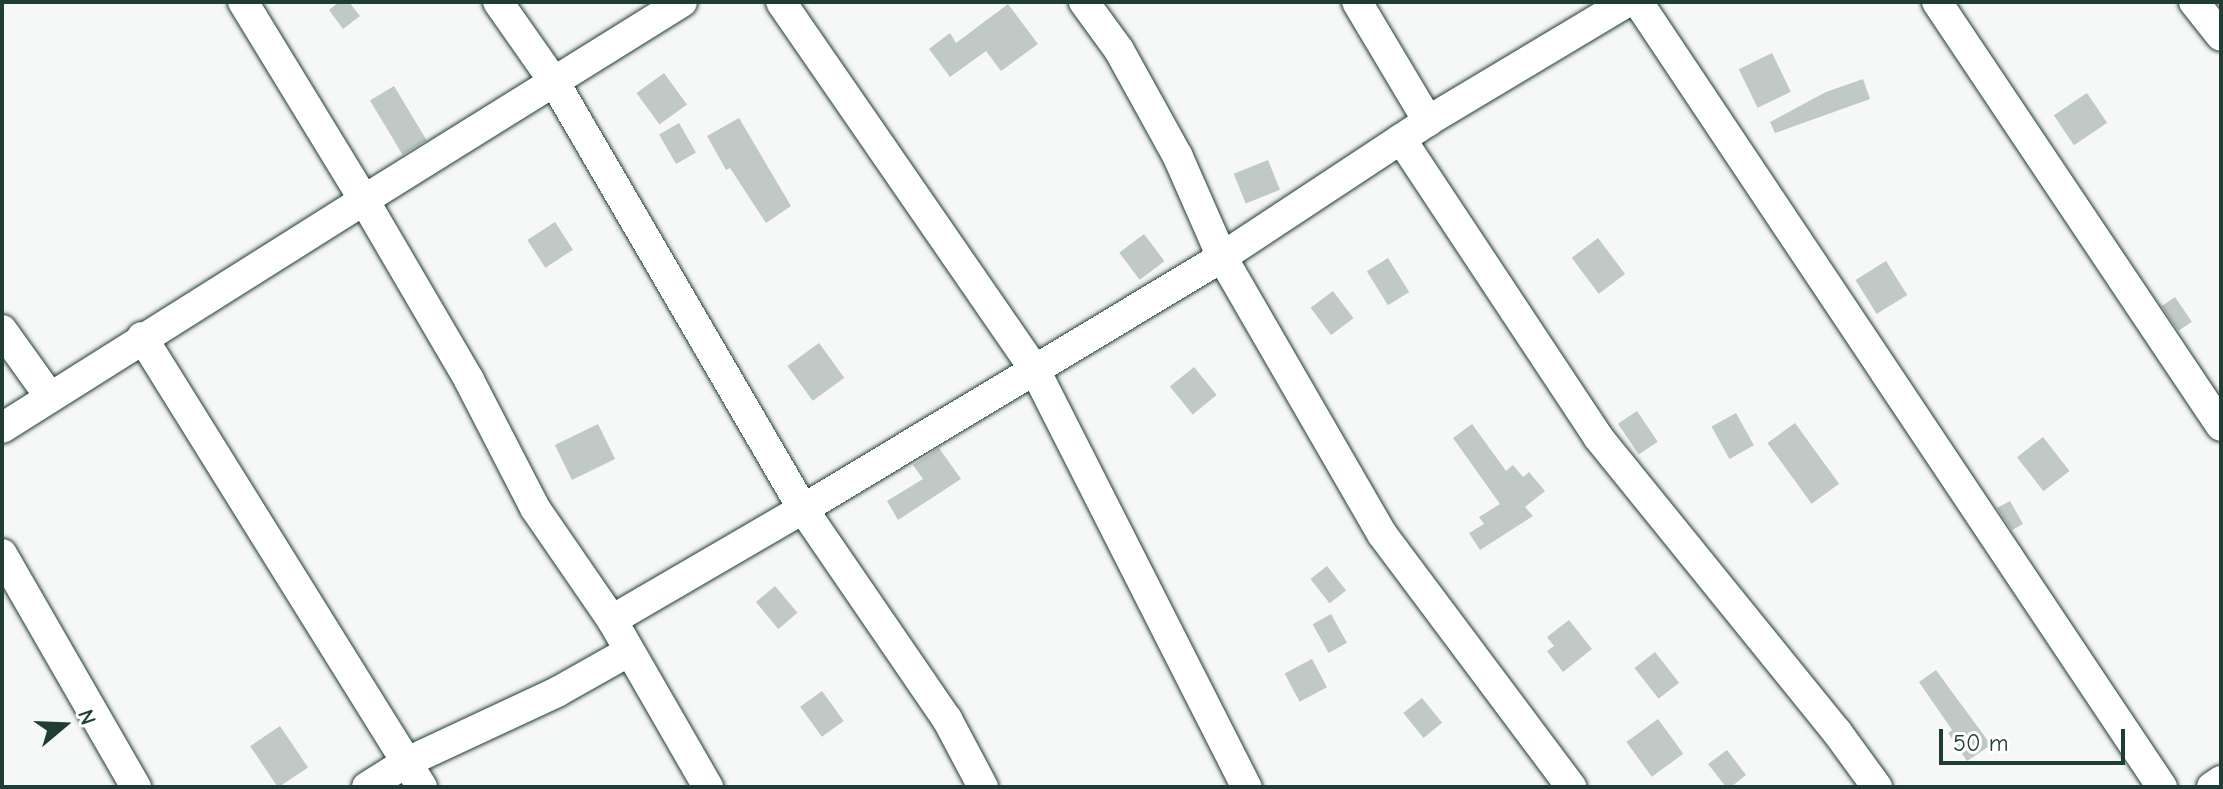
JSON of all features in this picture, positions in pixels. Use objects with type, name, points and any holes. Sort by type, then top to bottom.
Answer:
[{"type":"street","points":[[243,2],[469,380],[535,508],[612,620],[708,787]]},
{"type":"street","points":[[498,2],[555,83],[803,509],[947,719],[983,787]]},
{"type":"street","points":[[2,428],[142,337],[682,2]]},
{"type":"street","points":[[781,2],[1035,370],[1247,787]]},
{"type":"street","points":[[1084,2],[1119,50],[1171,143],[1222,257],[1382,534],[1571,787]]},
{"type":"street","points":[[1357,2],[1428,121]]},
{"type":"street","points":[[612,620],[1222,257],[1428,121],[1627,2]]},
{"type":"street","points":[[1638,2],[2162,787]]},
{"type":"street","points":[[1937,2],[2221,426]]},
{"type":"street","points":[[2194,2],[2221,36]]},
{"type":"street","points":[[1401,139],[1598,437],[1837,732],[1877,787]]},
{"type":"street","points":[[2,330],[50,397]]},
{"type":"street","points":[[142,337],[414,775]]},
{"type":"street","points":[[2,554],[136,787]]},
{"type":"street","points":[[367,787],[414,775],[628,652]]},
{"type":"street","points":[[2212,787],[2221,781]]},
{"type":"building","points":[[339,2],[349,2],[360,16],[343,29],[329,10]]},
{"type":"building","points":[[1008,4],[1038,44],[1001,71],[986,51],[950,77],[929,49],[950,33],[956,43]]},
{"type":"building","points":[[1772,53],[1791,92],[1758,108],[1739,69]]},
{"type":"building","points":[[664,73],[687,105],[659,125],[636,93]]},
{"type":"building","points":[[1863,79],[1870,99],[1775,133],[1770,122],[1826,92]]},
{"type":"building","points":[[394,86],[426,140],[402,154],[370,100]]},
{"type":"building","points":[[2087,93],[2107,123],[2074,145],[2054,115]]},
{"type":"building","points":[[739,118],[791,206],[766,223],[730,168],[726,170],[707,136]]},
{"type":"building","points":[[679,123],[696,152],[676,164],[659,134]]},
{"type":"building","points":[[1268,160],[1280,190],[1246,204],[1234,174]]},
{"type":"building","points":[[555,222],[573,250],[545,268],[527,240]]},
{"type":"building","points":[[1144,234],[1164,261],[1140,280],[1119,253]]},
{"type":"building","points":[[1598,238],[1625,274],[1599,294],[1572,258]]},
{"type":"building","points":[[1388,258],[1409,292],[1388,305],[1367,271]]},
{"type":"building","points":[[1886,261],[1907,295],[1877,314],[1855,280]]},
{"type":"building","points":[[1333,291],[1353,318],[1331,335],[1311,308]]},
{"type":"building","points":[[2175,297],[2192,322],[2179,331],[2162,306]]},
{"type":"building","points":[[819,343],[844,378],[813,401],[787,366]]},
{"type":"building","points":[[1194,367],[1217,395],[1193,414],[1170,387]]},
{"type":"building","points":[[1637,411],[1658,442],[1639,455],[1618,424]]},
{"type":"building","points":[[1736,413],[1754,445],[1729,459],[1712,427]]},
{"type":"building","points":[[1795,423],[1839,484],[1812,504],[1767,443]]},
{"type":"building","points":[[598,424],[615,459],[572,480],[555,445]]},
{"type":"building","points":[[1472,424],[1506,471],[1513,465],[1523,477],[1529,472],[1545,491],[1525,507],[1533,516],[1480,550],[1469,533],[1484,524],[1479,517],[1500,504],[1453,438]]},
{"type":"building","points":[[2043,437],[2069,471],[2043,491],[2017,457]]},
{"type":"building","points":[[939,448],[961,479],[898,520],[887,501],[923,479],[913,465]]},
{"type":"building","points":[[2010,501],[2023,524],[2012,530],[1997,508]]},
{"type":"building","points":[[1327,566],[1346,590],[1330,603],[1310,579]]},
{"type":"building","points":[[775,586],[797,613],[778,629],[756,602]]},
{"type":"building","points":[[1331,614],[1347,643],[1329,653],[1313,624]]},
{"type":"building","points":[[1569,620],[1592,649],[1563,672],[1547,651],[1554,646],[1547,637]]},
{"type":"building","points":[[1655,652],[1679,683],[1659,699],[1635,668]]},
{"type":"building","points":[[1312,659],[1327,687],[1300,702],[1285,674]]},
{"type":"building","points":[[1936,670],[1991,745],[1967,761],[1948,733],[1952,730],[1919,682]]},
{"type":"building","points":[[822,691],[844,721],[822,737],[800,707]]},
{"type":"building","points":[[1422,698],[1442,723],[1423,738],[1403,713]]},
{"type":"building","points":[[1658,719],[1683,754],[1652,777],[1626,742]]},
{"type":"building","points":[[280,726],[308,767],[278,787],[250,746]]},
{"type":"building","points":[[1727,750],[1746,775],[1731,787],[1726,787],[1708,764]]}]
